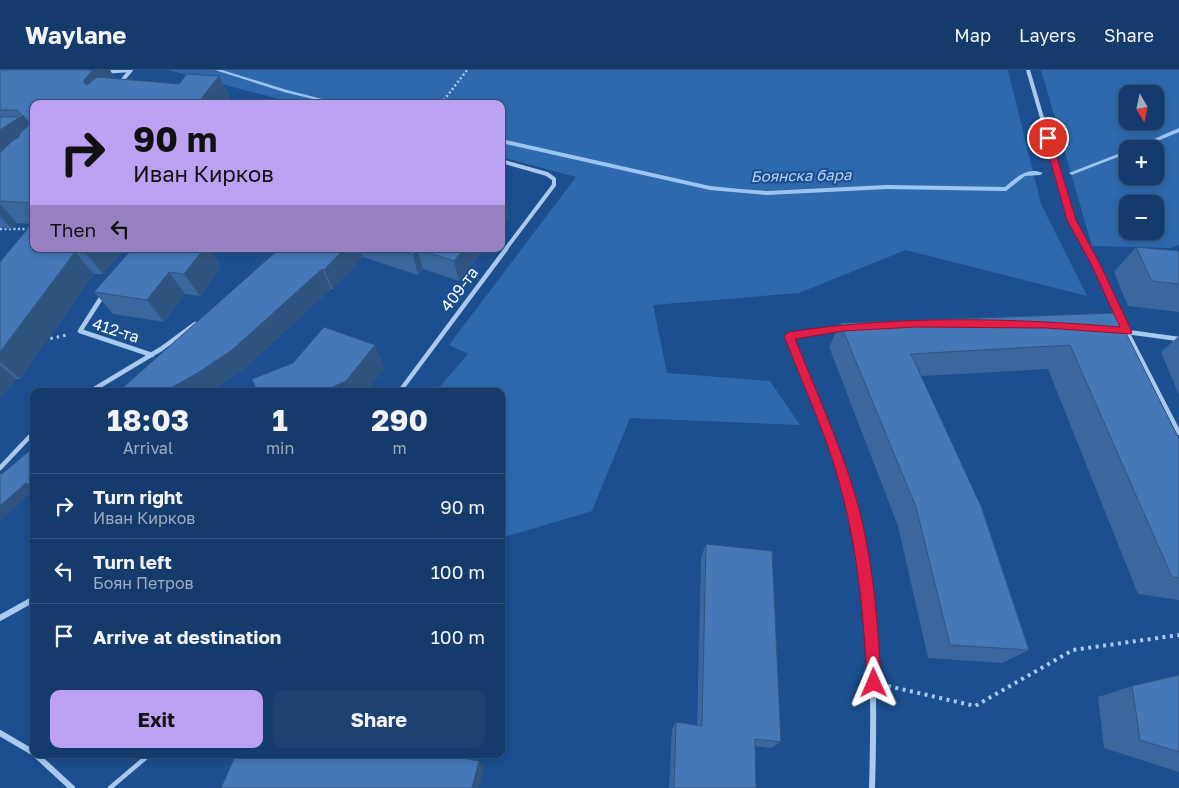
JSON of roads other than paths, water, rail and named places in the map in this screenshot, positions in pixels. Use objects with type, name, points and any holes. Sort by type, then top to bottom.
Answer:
[{"type":"street","points":[[102,72],[131,70]]},
{"type":"street","points":[[114,90],[131,70]]},
{"type":"street","points":[[1028,70],[1072,220],[1096,264],[1127,332],[1179,433]]},
{"type":"street","name":"409-та","points":[[505,162],[547,174],[554,179],[554,185],[505,251]]},
{"type":"street","name":"409-та","points":[[402,388],[504,252]]},
{"type":"street","name":"412-та","points":[[105,292],[80,331],[152,355]]},
{"type":"street","points":[[97,388],[152,355],[199,321]]},
{"type":"street","points":[[852,327],[789,336],[837,457],[850,500],[861,552],[871,618],[874,683],[872,788]]},
{"type":"street","points":[[1118,331],[1179,339]]},
{"type":"street","points":[[0,468],[30,436]]},
{"type":"street","points":[[0,618],[30,601]]},
{"type":"street","points":[[0,733],[30,751]]},
{"type":"street","points":[[39,758],[72,788]]},
{"type":"lane","points":[[110,788],[145,758]]},
{"type":"waterway","name":"Боянска бара","points":[[217,70],[323,100]]},
{"type":"waterway","name":"Боянска бара","points":[[1155,140],[1179,130]]},
{"type":"waterway","name":"Боянска бара","points":[[505,142],[710,188],[767,193],[887,187],[1006,189],[1024,174],[1040,173]]},
{"type":"waterway","name":"Боянска бара","points":[[1072,173],[1119,155]]}]
